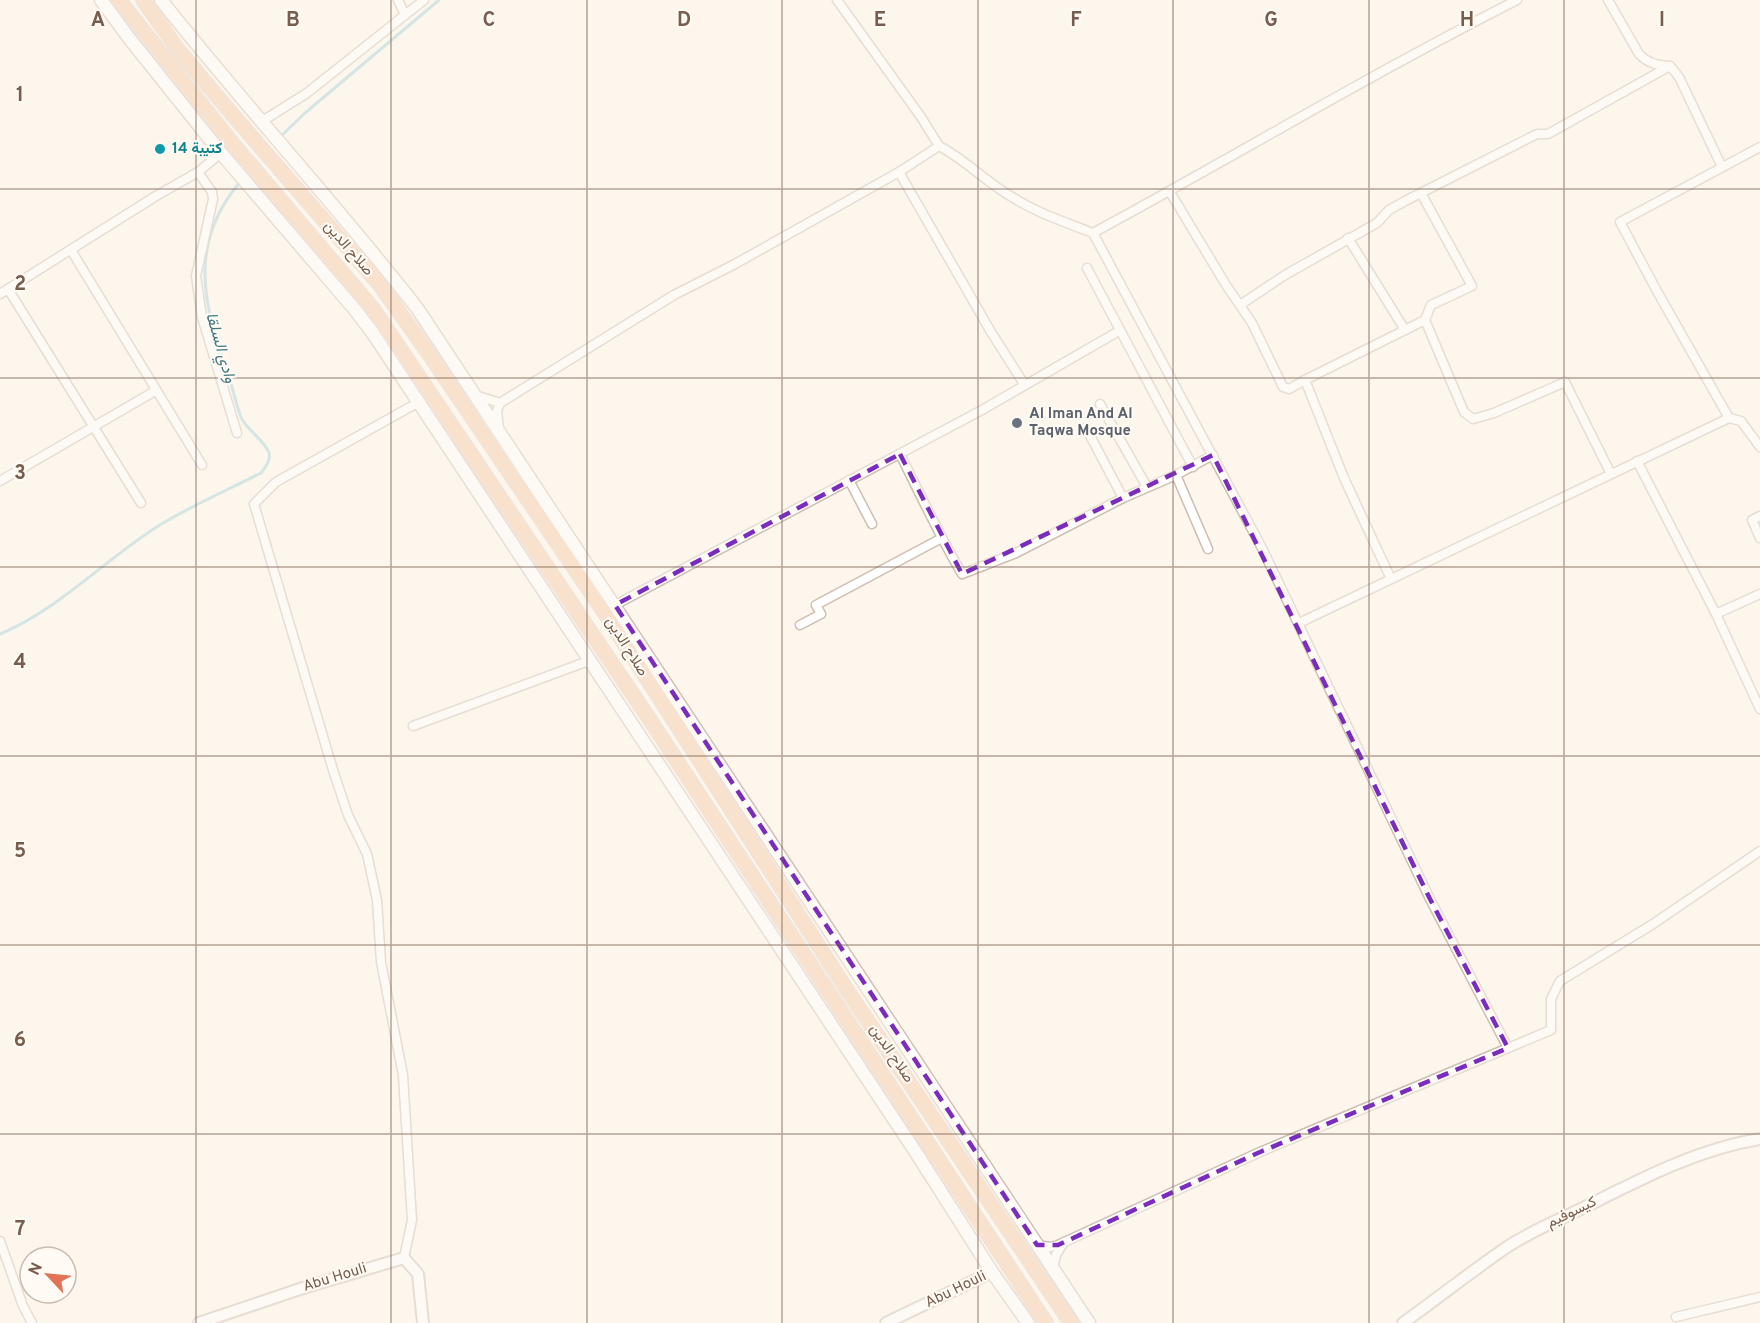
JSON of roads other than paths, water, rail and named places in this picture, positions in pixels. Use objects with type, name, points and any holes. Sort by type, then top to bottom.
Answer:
[{"type":"highway","name":"صلاح الدين","points":[[119,0],[233,144],[257,183],[340,267],[381,319],[562,588],[1046,1323]]},
{"type":"highway","name":"صلاح الدين","points":[[143,0],[180,51],[380,285],[427,351],[606,615],[847,990],[1071,1323]]},
{"type":"highway","points":[[164,59],[170,51],[180,51]]},
{"type":"highway","points":[[757,883],[770,886],[778,882]]},
{"type":"highway","points":[[856,1035],[869,1034],[873,1026]]},
{"type":"main road","points":[[100,0],[223,155],[257,183],[356,311],[591,660],[1028,1323]]},
{"type":"main road","points":[[161,0],[417,308],[615,605],[804,896],[1089,1323]]},
{"type":"street","points":[[398,0],[405,15]]},
{"type":"street","points":[[261,122],[307,93],[424,0]]},
{"type":"street","points":[[837,0],[921,117],[939,146],[954,154],[1010,197],[1049,217],[1093,232],[1214,455],[1299,623],[1420,879],[1508,1048]]},
{"type":"street","points":[[1093,232],[1170,192],[1353,87],[1517,0]]},
{"type":"street","points":[[1608,0],[1639,54],[1646,61],[1656,65],[1670,66],[1679,77],[1722,167]]},
{"type":"street","points":[[1240,305],[1285,274],[1377,223],[1389,210],[1537,134],[1548,134],[1670,66]]},
{"type":"street","points":[[500,432],[497,411],[500,403],[675,295],[899,172],[939,146]]},
{"type":"street","points":[[1729,418],[1620,222],[1760,147]]},
{"type":"street","points":[[141,503],[94,426],[4,291],[223,155]]},
{"type":"street","points":[[198,172],[212,192],[213,199],[195,276],[202,317],[237,434]]},
{"type":"street","points":[[899,172],[991,332],[1024,384]]},
{"type":"street","points":[[1170,192],[1226,285],[1252,323],[1283,387],[1289,389],[1425,320],[1431,305],[1472,286],[1421,193]]},
{"type":"street","points":[[1348,238],[1405,330]]},
{"type":"street","points":[[71,250],[202,465]]},
{"type":"street","points":[[1087,268],[1192,467]]},
{"type":"street","points":[[1425,320],[1464,412],[1473,419],[1494,413],[1565,382],[1611,474]]},
{"type":"street","points":[[615,605],[982,410],[1119,331]]},
{"type":"street","points":[[1305,380],[1344,478],[1391,579]]},
{"type":"street","points":[[0,481],[155,391]]},
{"type":"street","points":[[475,395],[500,403]]},
{"type":"street","points":[[419,402],[276,483],[254,504],[333,770],[348,815],[367,854],[377,900],[381,962],[403,1075],[412,1220],[404,1258],[418,1274],[423,1323]]},
{"type":"street","points":[[1100,404],[1147,487]]},
{"type":"street","points":[[1299,623],[1729,418],[1742,421],[1760,447]]},
{"type":"street","points":[[1086,428],[1123,498]]},
{"type":"street","points":[[900,454],[936,525],[940,539],[962,574],[1016,553],[1123,498],[1176,475],[1214,455]]},
{"type":"street","points":[[1637,461],[1716,615],[1760,708]]},
{"type":"street","points":[[1176,475],[1209,549]]},
{"type":"street","points":[[849,480],[872,524]]},
{"type":"street","points":[[1760,516],[1752,520],[1760,538]]},
{"type":"street","points":[[800,625],[821,614],[816,605],[940,539]]},
{"type":"street","points":[[1716,615],[1760,594]]},
{"type":"street","points":[[413,726],[591,660]]},
{"type":"street","points":[[1037,1245],[1050,1247],[1064,1242],[1260,1152],[1551,1030],[1551,999],[1560,981],[1653,924],[1760,851]]},
{"type":"street","name":"كيسوفيم","points":[[1403,1323],[1509,1246],[1543,1228],[1656,1172],[1741,1142],[1760,1139]]},
{"type":"street","points":[[0,1241],[23,1306],[32,1323]]},
{"type":"street","points":[[1053,1270],[1056,1255],[1064,1242]]},
{"type":"street","name":"Abu Houli","points":[[199,1323],[303,1288],[404,1258]]},
{"type":"street","name":"Abu Houli","points":[[886,1323],[993,1272]]},
{"type":"street","points":[[1676,1317],[1760,1297]]},
{"type":"waterway","name":"وادي السلقا","points":[[279,138],[305,113],[439,0]]},
{"type":"waterway","name":"وادي السلقا","points":[[0,634],[41,612],[155,528],[261,473],[268,463],[267,448],[243,422],[239,412],[207,301],[206,252],[212,228],[224,205],[241,181]]},
{"type":"place","name":"كتيبة 14","points":[[160,149]]},
{"type":"place","name":"Al Iman And Al Taqwa Mosque","points":[[1017,423]]}]
